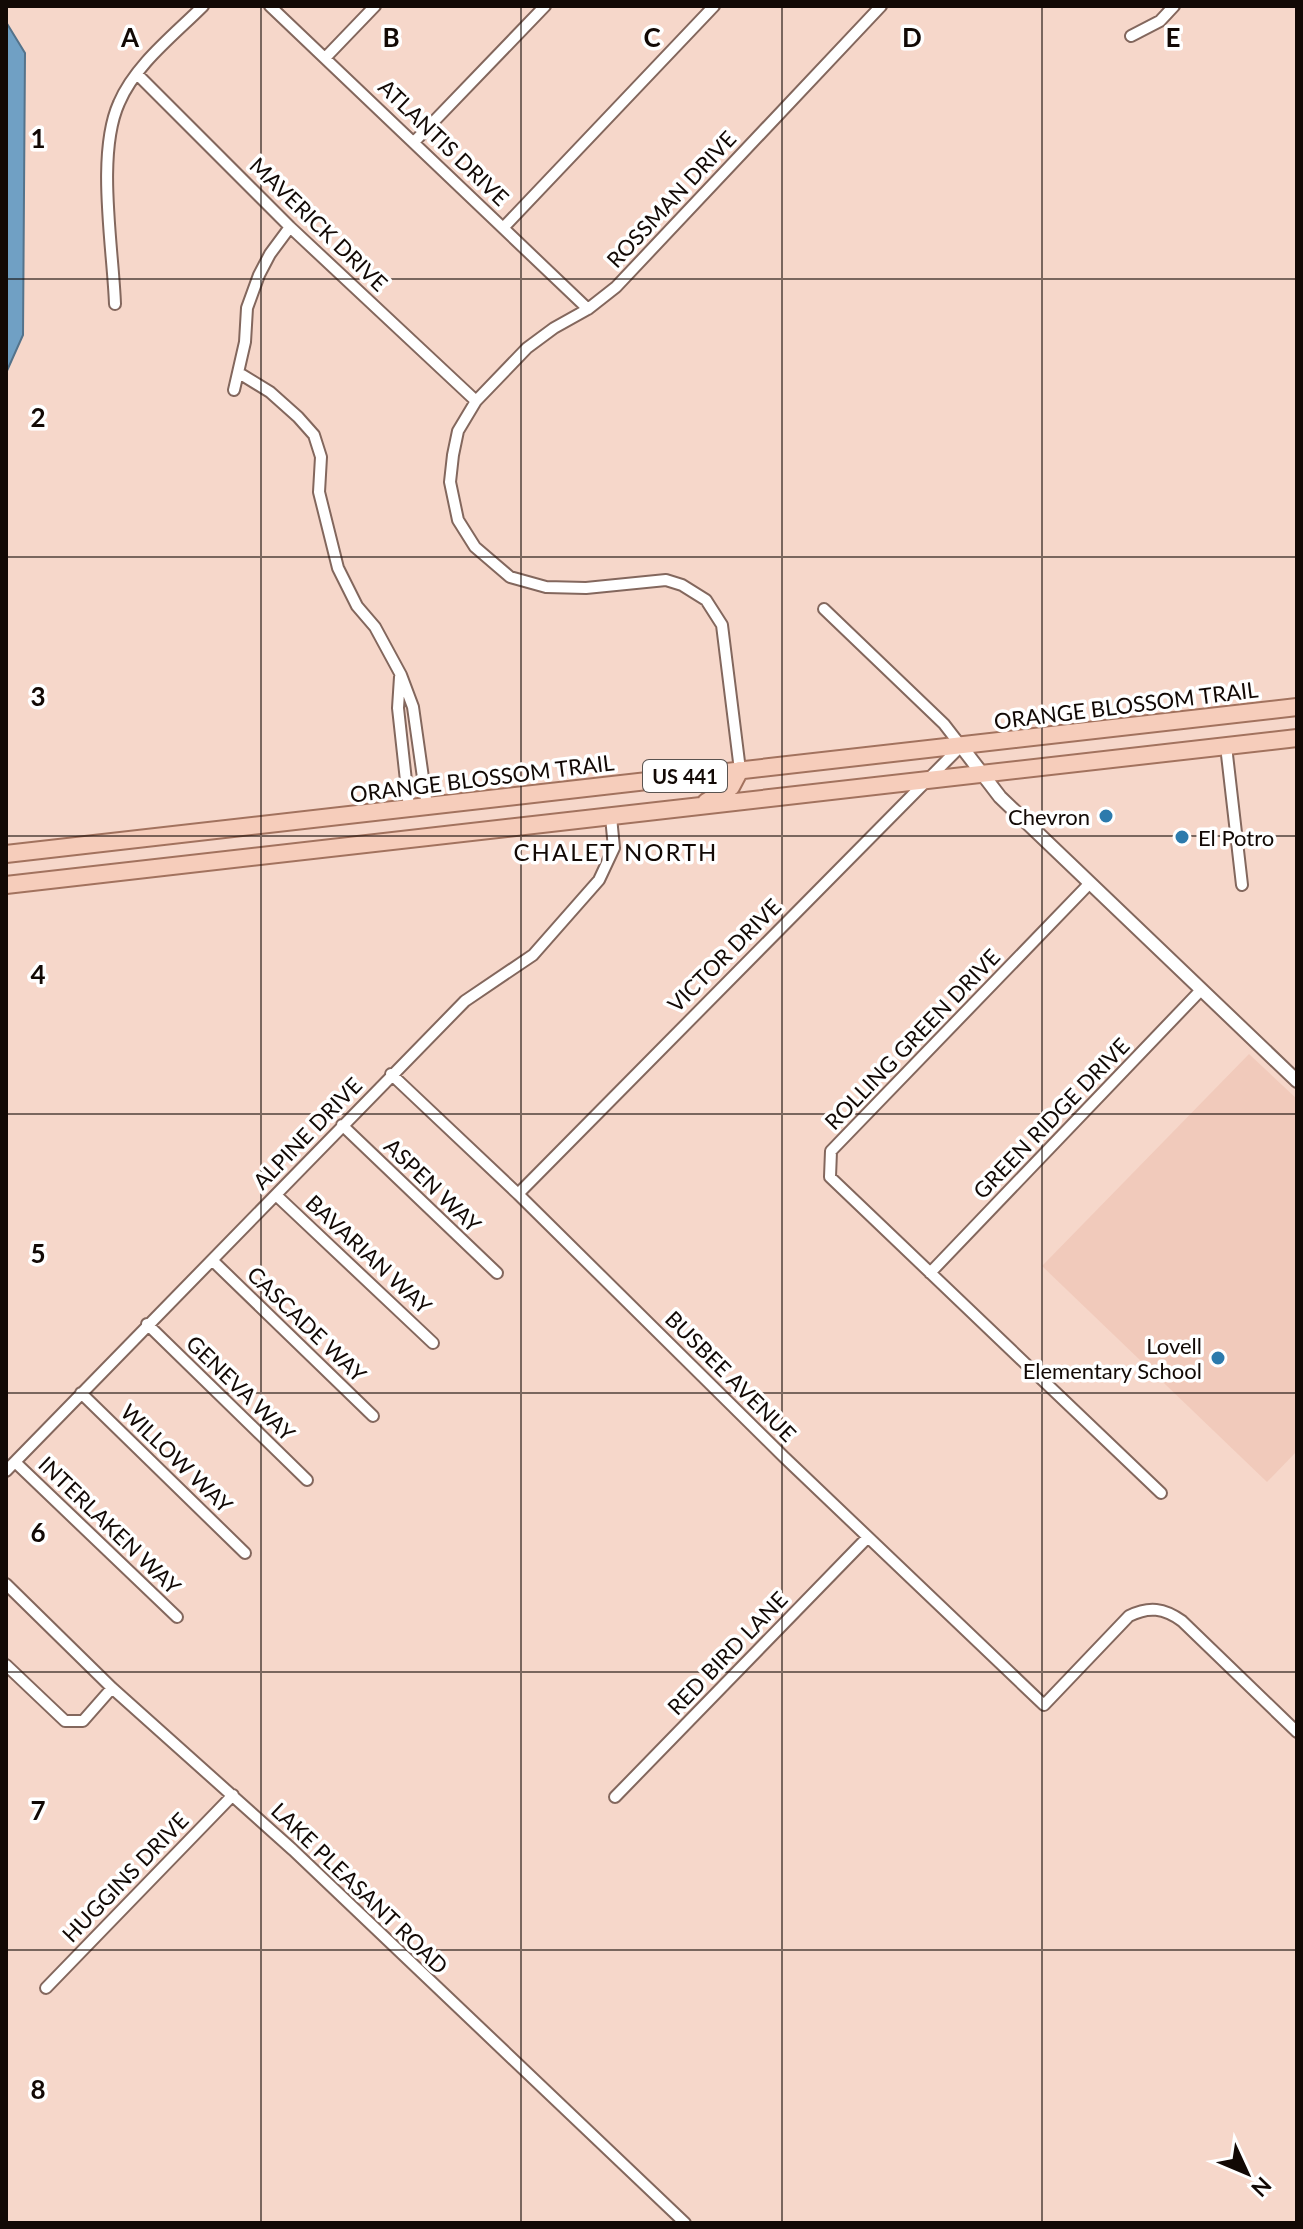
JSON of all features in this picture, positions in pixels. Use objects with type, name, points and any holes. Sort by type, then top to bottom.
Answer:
[{"type":"main road","name":"ORANGE BLOSSOM TRAIL","points":[[6,854],[1297,707]]},
{"type":"main road","points":[[1223,716],[1226,746]]},
{"type":"main road","name":"US 441","points":[[6,885],[1297,738]]},
{"type":"main road","points":[[698,806],[731,787],[740,770]]},
{"type":"main road","points":[[151,838],[155,868]]},
{"type":"street","points":[[115,304],[107,153],[119,102],[137,74],[203,6]]},
{"type":"street","name":"ATLANTIS DRIVE","points":[[270,6],[588,309]]},
{"type":"street","points":[[326,57],[375,6]]},
{"type":"street","points":[[415,141],[545,6]]},
{"type":"street","points":[[504,227],[714,6]]},
{"type":"street","name":"ROSSMAN DRIVE","points":[[740,770],[722,625],[711,606],[699,593],[666,580],[586,588],[546,587],[510,577],[475,547],[458,520],[450,482],[458,431],[476,401],[527,348],[616,287],[881,6]]},
{"type":"street","points":[[1131,36],[1160,21],[1174,6]]},
{"type":"street","name":"MAVERICK DRIVE","points":[[137,74],[290,227],[476,401]]},
{"type":"street","points":[[234,390],[245,342],[247,308],[264,264],[290,227]]},
{"type":"street","points":[[239,373],[270,392],[314,435],[321,457],[319,492],[338,568],[357,606],[375,627],[401,675],[413,707],[427,806]]},
{"type":"street","points":[[824,609],[944,724],[1000,797],[1297,1081]]},
{"type":"street","points":[[401,675],[398,708],[409,808]]},
{"type":"street","name":"VICTOR DRIVE","points":[[518,1194],[924,780],[961,746]]},
{"type":"street","points":[[1226,746],[1242,885]]},
{"type":"street","name":"ALPINE DRIVE","points":[[6,1471],[465,1001],[533,955],[599,880],[614,848],[611,817]]},
{"type":"street","name":"ROLLING GREEN DRIVE","points":[[1090,883],[831,1151],[830,1177],[1161,1493]]},
{"type":"street","name":"GREEN RIDGE DRIVE","points":[[930,1273],[1201,990]]},
{"type":"street","name":"BUSBEE AVENUE","points":[[391,1074],[1044,1705],[1129,1616],[1143,1609],[1156,1609],[1172,1613],[1182,1621],[1297,1732]]},
{"type":"street","name":"ASPEN WAY","points":[[342,1125],[497,1273]]},
{"type":"street","name":"BAVARIAN WAY","points":[[276,1195],[433,1343]]},
{"type":"street","name":"CASCADE WAY","points":[[213,1261],[373,1416]]},
{"type":"street","name":"GENEVA WAY","points":[[147,1324],[307,1480]]},
{"type":"street","name":"WILLOW WAY","points":[[81,1393],[245,1553]]},
{"type":"street","name":"INTERLAKEN WAY","points":[[15,1462],[177,1617]]},
{"type":"street","name":"RED BIRD LANE","points":[[615,1797],[868,1537]]},
{"type":"street","name":"LAKE PLEASANT ROAD","points":[[6,1584],[112,1688],[233,1795],[685,2223]]},
{"type":"street","points":[[6,1665],[65,1721],[83,1721],[112,1688]]},
{"type":"street","name":"HUGGINS DRIVE","points":[[46,1988],[233,1795]]},
{"type":"shaded area","name":"Lovell Elementary School","points":[[1249,1054],[1297,1099],[1297,1451],[1267,1482],[1042,1266]]},
{"type":"water","points":[[6,22],[25,53],[23,335],[6,373]]},
{"type":"place","name":"Chevron","points":[[1106,816]]},
{"type":"place","name":"El Potro","points":[[1182,837]]},
{"type":"place","name":"Lovell Elementary School","points":[[1218,1358]]},
{"type":"district","name":"CHALET NORTH","points":[[616,851]]}]
